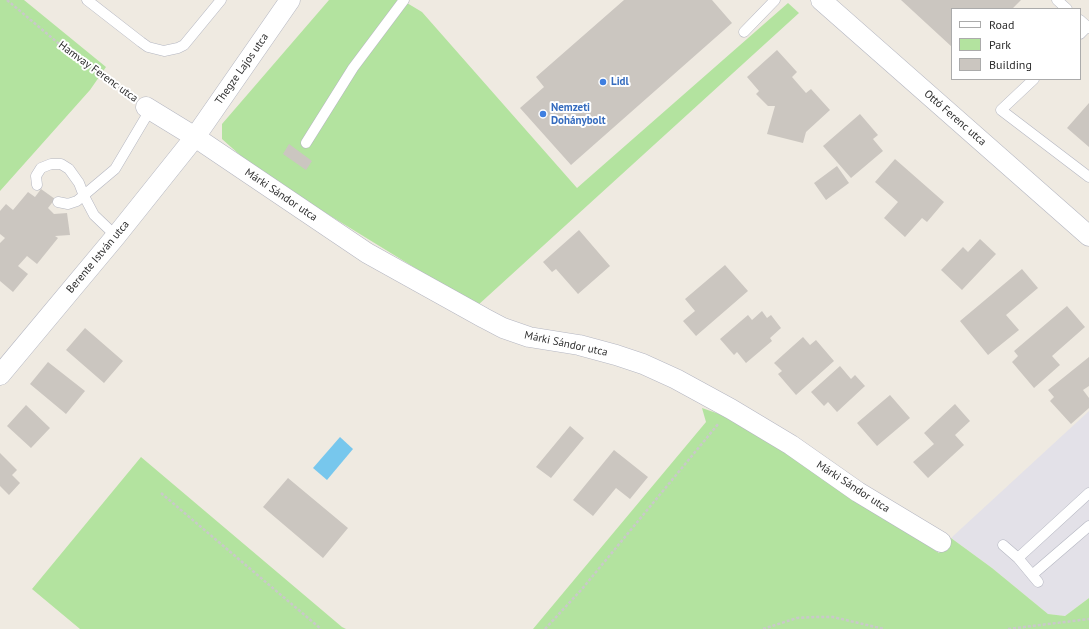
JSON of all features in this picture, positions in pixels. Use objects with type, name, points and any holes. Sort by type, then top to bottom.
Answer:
[{"type":"street","name":"Thegze Lajos utca","points":[[195,137],[290,0]]},
{"type":"street","name":"Ottó Ferenc utca","points":[[821,0],[1089,236]]},
{"type":"street","points":[[148,108],[195,137]]},
{"type":"street","name":"Berente István utca","points":[[0,375],[116,236],[195,137]]},
{"type":"street","name":"Márki Sándor utca","points":[[195,137],[367,253],[503,328],[529,337],[580,345],[630,360],[676,379],[731,409],[791,445],[858,492],[941,542]]},
{"type":"lane","points":[[87,0],[148,47],[164,51],[184,45],[221,0]]},
{"type":"lane","points":[[306,143],[353,68],[404,0]]},
{"type":"lane","points":[[744,32],[775,0]]},
{"type":"lane","points":[[1057,0],[1066,8]]},
{"type":"lane","points":[[1033,80],[1001,110],[1089,177]]},
{"type":"lane","points":[[58,202],[68,204],[77,202],[115,169],[148,108]]},
{"type":"lane","points":[[37,185],[36,176],[41,168],[51,164],[61,164],[74,174],[94,216],[116,236]]},
{"type":"lane","points":[[1018,558],[1089,493]]},
{"type":"lane","points":[[1003,545],[1018,558],[1035,578],[1089,526]]},
{"type":"path","name":"Hamvay Ferenc utca","points":[[7,0],[58,43],[148,108]]},
{"type":"path","points":[[545,629],[582,589],[731,409]]},
{"type":"path","points":[[161,494],[321,629]]},
{"type":"path","points":[[763,629],[797,618],[834,617],[884,629]]},
{"type":"path","points":[[1008,629],[1089,619]]},
{"type":"shaded area","points":[[1089,411],[1089,598],[1065,616],[1048,614],[992,568],[951,538]]},
{"type":"green space","points":[[0,0],[24,0],[106,67],[90,90],[0,191]]},
{"type":"green space","points":[[329,0],[402,0],[422,12],[577,188],[788,3],[799,13],[477,306],[259,172],[222,139],[222,124]]},
{"type":"green space","points":[[702,408],[745,423],[939,553],[951,538],[992,568],[1048,614],[1065,616],[1089,598],[1089,629],[533,629],[706,422]]},
{"type":"green space","points":[[141,457],[346,629],[80,629],[32,589]]},
{"type":"water","points":[[340,437],[353,449],[327,480],[313,468]]},
{"type":"building","name":"Lidl","points":[[624,0],[712,0],[732,23],[571,165],[520,108],[544,87],[536,77]]},
{"type":"building","points":[[901,0],[1021,0],[1013,8],[951,8],[951,46]]},
{"type":"building","points":[[777,50],[797,72],[792,77],[806,93],[811,89],[830,110],[806,132],[803,143],[767,134],[775,106],[768,106],[756,94],[759,91],[747,77]]},
{"type":"building","points":[[1089,103],[1089,147],[1067,128]]},
{"type":"building","points":[[860,114],[878,135],[873,139],[883,151],[851,178],[823,146]]},
{"type":"building","points":[[289,144],[312,161],[306,170],[283,154]]},
{"type":"building","points":[[895,159],[944,202],[927,222],[922,218],[905,237],[884,218],[898,202],[875,182]]},
{"type":"building","points":[[837,166],[849,183],[826,200],[814,183]]},
{"type":"building","points":[[41,189],[55,199],[48,208],[54,214],[67,213],[70,235],[55,236],[58,238],[37,264],[27,256],[18,266],[28,274],[13,292],[0,281],[0,243],[5,238],[0,234],[0,211],[6,204],[13,210],[28,192],[35,197]]},
{"type":"building","points":[[579,230],[610,266],[578,294],[556,269],[552,272],[543,262]]},
{"type":"building","points":[[980,239],[996,254],[962,290],[941,270],[963,247],[968,252]]},
{"type":"building","points":[[725,265],[748,291],[696,336],[683,321],[695,311],[685,299]]},
{"type":"building","points":[[1022,269],[1038,288],[1006,315],[1019,330],[988,355],[960,321]]},
{"type":"building","points":[[1067,306],[1085,327],[1052,356],[1060,365],[1034,388],[1012,362],[1018,356],[1014,351]]},
{"type":"building","points":[[762,311],[767,318],[771,315],[781,328],[770,338],[772,341],[746,363],[737,352],[734,355],[720,339],[748,315],[752,320]]},
{"type":"building","points":[[85,328],[123,361],[104,383],[66,350]]},
{"type":"building","points":[[803,337],[810,345],[816,340],[834,361],[796,395],[778,374],[782,371],[774,363]]},
{"type":"building","points":[[1089,357],[1089,386],[1083,390],[1089,398],[1089,408],[1071,424],[1050,401],[1054,397],[1048,390]]},
{"type":"building","points":[[48,362],[85,391],[66,414],[30,384]]},
{"type":"building","points":[[840,366],[851,379],[855,375],[865,386],[837,412],[828,402],[824,406],[811,392]]},
{"type":"building","points":[[890,395],[910,418],[877,446],[857,423]]},
{"type":"building","points":[[955,404],[970,421],[955,435],[964,445],[928,478],[913,462],[934,444],[924,433]]},
{"type":"building","points":[[26,405],[50,428],[31,448],[7,426]]},
{"type":"building","points":[[570,426],[584,438],[551,478],[536,467]]},
{"type":"building","points":[[614,450],[648,477],[630,499],[616,488],[593,516],[573,500]]},
{"type":"building","points":[[0,453],[17,470],[12,475],[20,483],[9,495],[0,486]]},
{"type":"building","points":[[288,478],[348,528],[323,558],[263,507]]},
{"type":"place","name":"Lidl","points":[[603,82]]},
{"type":"place","name":"Nemzeti Dohánybolt","points":[[543,114]]}]
